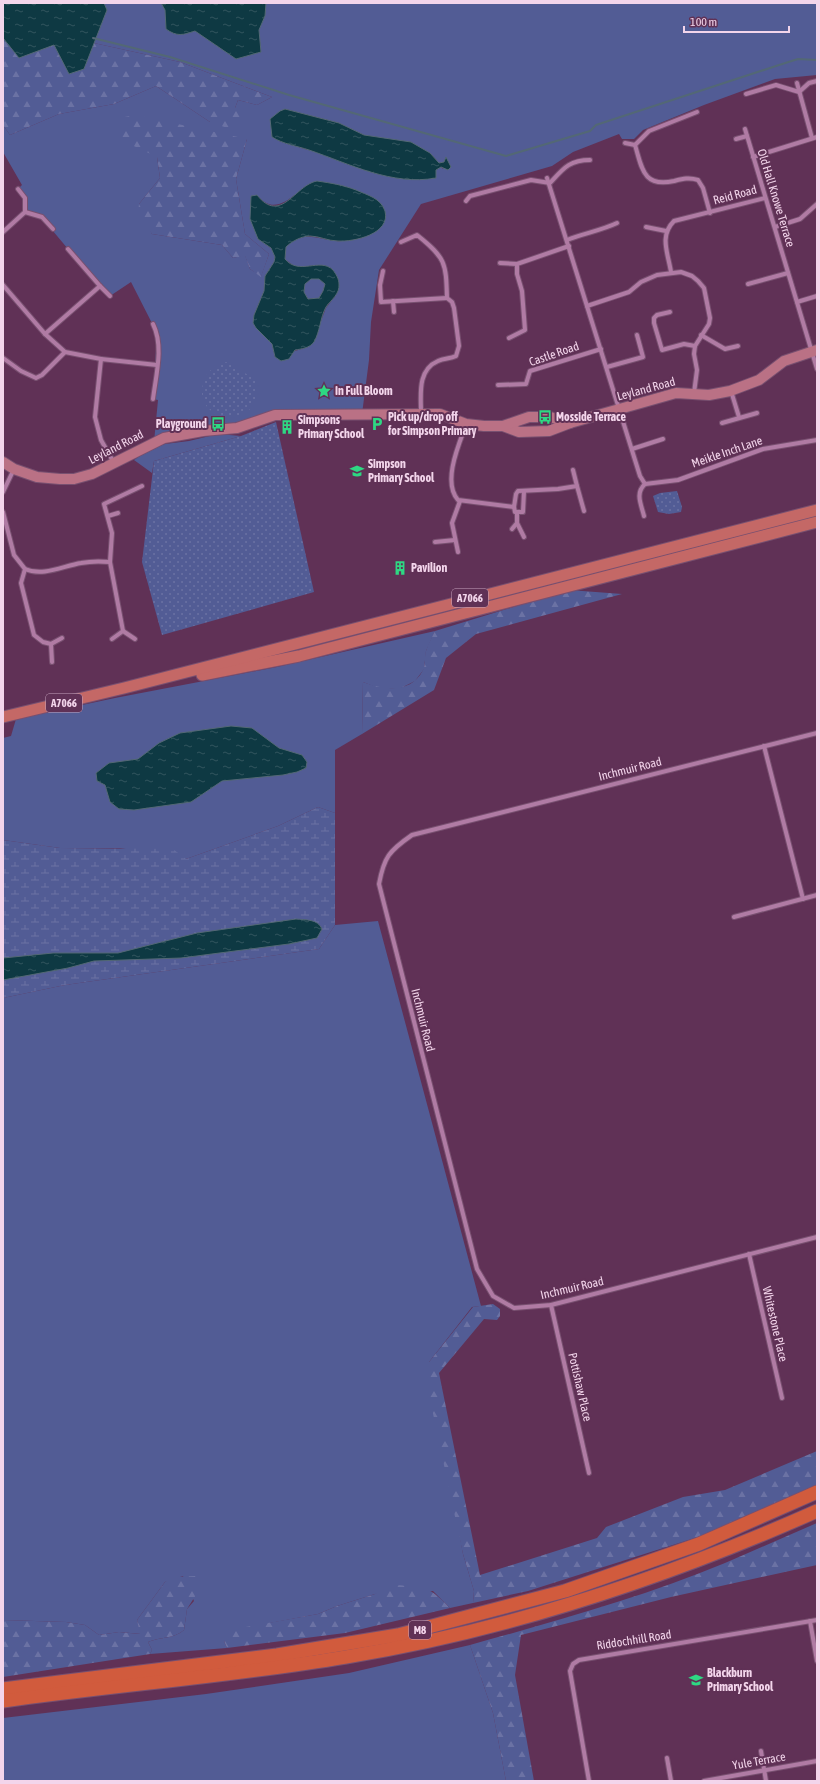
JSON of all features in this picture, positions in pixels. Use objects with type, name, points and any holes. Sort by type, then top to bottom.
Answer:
[{"type":"highway","name":"M8","points":[[3,1689],[277,1655],[398,1636],[573,1588],[699,1544],[817,1492]]},
{"type":"highway","name":"M8","points":[[3,1701],[348,1657],[489,1627],[616,1591],[720,1553],[817,1511]]},
{"type":"main road","name":"A7066","points":[[3,717],[124,688],[817,510]]},
{"type":"main road","name":"A7066","points":[[124,688],[234,670],[299,656],[817,522]]},
{"type":"street","points":[[799,92],[809,83],[817,81]]},
{"type":"street","points":[[753,157],[815,137],[797,83]]},
{"type":"street","points":[[746,94],[776,85],[799,92]]},
{"type":"street","points":[[625,143],[636,145],[649,131],[697,112]]},
{"type":"street","name":"Old Hall Knowe Terrace","points":[[745,129],[797,302],[814,350]]},
{"type":"street","points":[[736,139],[747,136]]},
{"type":"street","name":"Reid Road","points":[[636,145],[643,174],[660,183],[687,178],[698,180],[703,188],[710,213]]},
{"type":"street","points":[[550,183],[566,166],[578,160],[590,160]]},
{"type":"street","points":[[547,178],[550,183],[640,476],[645,484],[639,489],[638,493],[644,516]]},
{"type":"street","points":[[466,201],[470,196],[531,180],[550,183]]},
{"type":"street","points":[[3,232],[25,212],[25,198],[18,189]]},
{"type":"street","name":"Reid Road","points":[[666,230],[674,221],[681,218],[710,213],[765,198]]},
{"type":"street","points":[[775,227],[800,219],[817,204]]},
{"type":"street","points":[[25,212],[42,218],[53,229]]},
{"type":"street","points":[[567,240],[580,235],[600,231],[617,223]]},
{"type":"street","points":[[646,228],[666,230],[664,236],[671,272]]},
{"type":"street","points":[[401,242],[418,235],[442,259],[446,270],[447,298],[453,304],[459,351],[456,356],[438,361],[426,369],[422,377],[421,414]]},
{"type":"street","points":[[500,263],[517,264],[569,246]]},
{"type":"street","points":[[68,249],[110,296]]},
{"type":"street","points":[[509,338],[525,330],[522,291],[517,274],[517,264]]},
{"type":"street","points":[[383,271],[380,285],[381,302],[447,298]]},
{"type":"street","points":[[587,306],[629,292],[648,277],[671,272],[681,272],[692,276],[704,288],[710,318],[709,324],[695,346],[694,354],[697,370],[694,393]]},
{"type":"street","points":[[748,284],[788,273]]},
{"type":"street","points":[[3,285],[44,334],[66,352],[101,359],[156,366]]},
{"type":"street","points":[[44,334],[100,286]]},
{"type":"street","points":[[797,302],[817,296]]},
{"type":"street","points":[[393,301],[394,312]]},
{"type":"street","points":[[670,312],[657,315],[654,318],[654,323],[662,350],[684,344],[695,346]]},
{"type":"street","points":[[153,324],[159,343],[153,399]]},
{"type":"street","points":[[607,367],[643,357],[637,335]]},
{"type":"street","points":[[701,335],[725,349],[738,346]]},
{"type":"street","name":"Castle Road","points":[[498,385],[526,384],[530,371],[601,349]]},
{"type":"street","points":[[814,350],[817,369]]},
{"type":"street","name":"Leyland Road","points":[[3,462],[14,469],[38,477],[60,480],[88,476],[164,438],[203,431],[237,428],[275,415],[442,414],[466,424],[503,426],[519,432],[535,433],[556,430],[570,423],[676,393],[709,395],[731,391],[759,380],[784,361],[814,350]]},
{"type":"street","points":[[3,358],[21,371],[36,378],[56,363],[66,352]]},
{"type":"street","points":[[101,359],[95,417],[101,440],[114,464]]},
{"type":"street","points":[[731,391],[739,417]]},
{"type":"street","points":[[722,423],[757,413]]},
{"type":"street","name":"Leyland Road","points":[[503,426],[529,417],[550,417],[570,423]]},
{"type":"street","points":[[466,424],[454,459],[452,479],[453,492],[460,501],[514,507]]},
{"type":"street","points":[[632,449],[663,439]]},
{"type":"street","name":"Meikle Inch Lane","points":[[645,484],[678,480],[767,448],[817,440]]},
{"type":"street","points":[[3,492],[14,469]]},
{"type":"street","points":[[573,470],[584,511]]},
{"type":"street","points":[[135,639],[123,631],[110,562],[112,541],[108,516],[104,504],[142,486]]},
{"type":"street","points":[[512,529],[516,524],[517,513],[514,512],[514,507],[516,492],[558,490],[577,486]]},
{"type":"street","points":[[517,513],[524,511],[524,491]]},
{"type":"street","points":[[458,552],[452,524],[460,501]]},
{"type":"street","points":[[3,512],[4,523],[14,555],[25,569],[42,572],[80,563],[110,562]]},
{"type":"street","points":[[108,516],[118,513]]},
{"type":"street","points":[[516,524],[524,537]]},
{"type":"street","points":[[435,542],[455,540]]},
{"type":"street","points":[[25,569],[21,582],[34,635],[38,639],[51,644],[62,638]]},
{"type":"street","points":[[112,639],[123,631]]},
{"type":"street","points":[[51,644],[52,662]]},
{"type":"street","name":"Inchmuir Road","points":[[817,733],[412,835],[390,852],[383,864],[379,884],[477,1269],[492,1296],[514,1308],[552,1305],[817,1237]]},
{"type":"street","points":[[764,746],[803,899]]},
{"type":"street","points":[[734,917],[817,895]]},
{"type":"street","name":"Whitestone Place","points":[[749,1254],[782,1398]]},
{"type":"street","name":"Pottishaw Place","points":[[552,1305],[589,1473]]},
{"type":"street","name":"Riddochhill Road","points":[[589,1781],[570,1671],[573,1664],[579,1660],[817,1620]]},
{"type":"street","points":[[810,1621],[817,1660]]},
{"type":"street","points":[[761,1751],[766,1781]]},
{"type":"street","points":[[667,1758],[671,1781]]},
{"type":"street","name":"Yule Terrace","points":[[704,1781],[817,1761]]},
{"type":"green space","points":[[3,3],[817,3],[817,75],[775,79],[704,105],[643,130],[634,139],[622,139],[619,134],[573,152],[552,166],[421,204],[379,270],[371,322],[369,360],[362,414],[285,415],[154,442],[158,400],[153,399],[157,333],[131,282],[110,296],[42,218],[25,212],[25,198],[18,189],[22,185],[3,152],[3,125],[10,135],[59,114],[114,104],[156,86],[210,122],[235,108],[238,100],[257,105],[272,97],[180,62],[3,23]],"holes":[[[285,109],[339,123],[364,135],[430,153],[439,163],[444,162],[446,157],[443,169],[441,167],[436,170],[308,150],[279,141]],[[247,139],[236,179],[245,234],[269,254],[261,276],[250,269],[245,255],[233,258],[222,245],[152,234],[139,204],[160,178],[157,157]],[[296,194],[362,238],[339,241],[304,237],[292,242],[286,247],[285,259],[295,267],[323,265],[336,295],[326,308],[313,342],[308,347],[275,357],[272,344],[256,328],[254,315],[264,291],[265,276],[274,262],[275,256],[271,248],[258,239],[257,195],[271,205],[276,205],[286,201]]]},
{"type":"green space","points":[[3,23],[180,62],[272,97],[257,105],[238,100],[235,108],[245,120],[236,131],[210,122],[156,86],[114,104],[59,114],[10,135],[3,125]]},
{"type":"green space","points":[[136,115],[247,139],[236,179],[245,234],[269,254],[261,277],[250,269],[245,256],[233,258],[222,245],[152,234],[138,213],[139,204],[160,178],[157,157],[119,139],[119,118]]},
{"type":"green space","points":[[311,279],[319,279],[325,284],[319,298],[308,299],[304,292],[305,284]]},
{"type":"green space","points":[[226,362],[255,379],[256,396],[251,408],[242,415],[230,417],[218,415],[208,408],[203,398],[203,384],[208,372],[214,367]]},
{"type":"green space","points":[[276,422],[314,592],[162,635],[142,562],[154,461],[241,436]]},
{"type":"green space","points":[[218,434],[241,436],[154,461],[152,473],[134,460],[150,449],[165,444],[189,441]]},
{"type":"green space","points":[[677,491],[682,507],[681,512],[669,514],[658,512],[653,496],[660,493]]},
{"type":"green space","points":[[569,590],[622,594],[476,634],[446,658],[434,690],[362,734],[363,682],[388,688],[396,688],[412,683],[418,678],[423,670],[426,651],[435,631]]},
{"type":"green space","points":[[435,631],[426,651],[424,669],[415,681],[399,689],[378,688],[363,682],[362,734],[335,750],[335,813],[318,807],[278,826],[186,859],[120,848],[60,848],[3,840],[3,738],[11,736],[16,719],[115,698],[277,667]]},
{"type":"green space","points":[[318,807],[335,813],[335,925],[319,949],[65,985],[3,998],[3,840],[60,848],[173,849],[186,859],[278,826]]},
{"type":"green space","points":[[378,921],[481,1306],[472,1307],[429,1362],[463,1554],[474,1591],[473,1603],[450,1608],[433,1591],[375,1594],[337,1606],[318,1614],[270,1623],[224,1641],[227,1648],[150,1654],[152,1650],[148,1642],[171,1637],[184,1630],[187,1609],[194,1601],[183,1576],[165,1582],[137,1620],[141,1634],[119,1632],[99,1635],[85,1625],[66,1622],[3,1620],[3,998],[65,985],[319,949],[335,925]]},
{"type":"green space","points":[[493,1304],[500,1309],[500,1316],[497,1320],[484,1319],[439,1373],[480,1575],[597,1538],[606,1527],[683,1497],[725,1490],[817,1451],[817,1486],[701,1536],[528,1591],[473,1603],[474,1591],[463,1554],[425,1376],[429,1362],[473,1307]]},
{"type":"green space","points":[[817,1523],[817,1565],[671,1597],[521,1635],[515,1675],[534,1781],[506,1781],[493,1713],[470,1645],[631,1598],[663,1587],[725,1563]]},
{"type":"green space","points":[[196,1576],[199,1590],[187,1609],[184,1630],[171,1637],[148,1642],[152,1650],[150,1654],[3,1677],[3,1620],[66,1622],[85,1625],[99,1635],[119,1632],[140,1634],[137,1620],[165,1582],[173,1577]]},
{"type":"green space","points":[[395,1585],[413,1586],[426,1589],[437,1595],[450,1608],[345,1633],[227,1648],[224,1641],[227,1632],[240,1628],[318,1614],[337,1606],[375,1594]]},
{"type":"green space","points":[[470,1645],[493,1713],[506,1781],[3,1781],[3,1718],[206,1694],[349,1673]]},
{"type":"water","points":[[3,3],[104,3],[107,10],[84,69],[69,74],[54,45],[19,58],[3,38]]},
{"type":"water","points":[[161,3],[266,3],[265,16],[259,30],[261,52],[236,59],[195,31],[187,34],[170,32],[166,29],[165,10]]},
{"type":"water","points":[[285,109],[339,123],[364,135],[411,142],[430,153],[439,163],[444,162],[446,157],[451,167],[448,170],[441,167],[436,170],[436,178],[420,180],[403,179],[371,172],[285,143],[272,137],[270,119]]},
{"type":"water","points":[[317,181],[332,183],[369,195],[377,200],[383,207],[385,211],[385,219],[382,226],[377,231],[361,238],[338,241],[307,236],[297,239],[286,247],[285,259],[291,264],[303,267],[316,265],[328,266],[336,275],[339,288],[337,294],[324,311],[318,334],[314,342],[308,347],[295,350],[289,359],[281,361],[275,357],[272,344],[253,323],[254,315],[264,291],[265,276],[274,262],[275,257],[271,248],[258,239],[250,219],[251,196],[257,195],[266,203],[273,206],[281,205],[309,184]],"holes":[[[311,279],[319,279],[325,284],[323,291],[319,298],[308,299],[304,292],[305,284]]]},
{"type":"water","points":[[231,726],[252,728],[279,748],[302,755],[307,762],[306,768],[297,772],[283,775],[222,781],[191,802],[134,810],[119,809],[110,802],[105,785],[97,781],[96,773],[109,763],[138,759],[159,743],[180,733]]},
{"type":"water","points":[[296,919],[318,923],[322,929],[317,938],[289,944],[181,958],[94,961],[68,968],[3,980],[3,958],[53,953],[118,953],[197,933]]},
{"type":"waterway","points":[[93,38],[170,57],[289,95],[506,156],[590,131],[596,125],[798,59],[817,60]]},
{"type":"place","name":"In Full Bloom","points":[[324,391]]},
{"type":"place","name":"Mosside Terrace","points":[[545,417]]},
{"type":"place","name":"Playground","points":[[218,424]]},
{"type":"place","name":"Pick up/drop off for Simpson Primary","points":[[377,424]]},
{"type":"place","name":"Simpsons Primary School","points":[[287,427]]},
{"type":"place","name":"Simpson Primary School","points":[[357,471]]},
{"type":"place","name":"Pavilion","points":[[400,568]]},
{"type":"place","name":"Blackburn Primary School","points":[[696,1680]]}]
